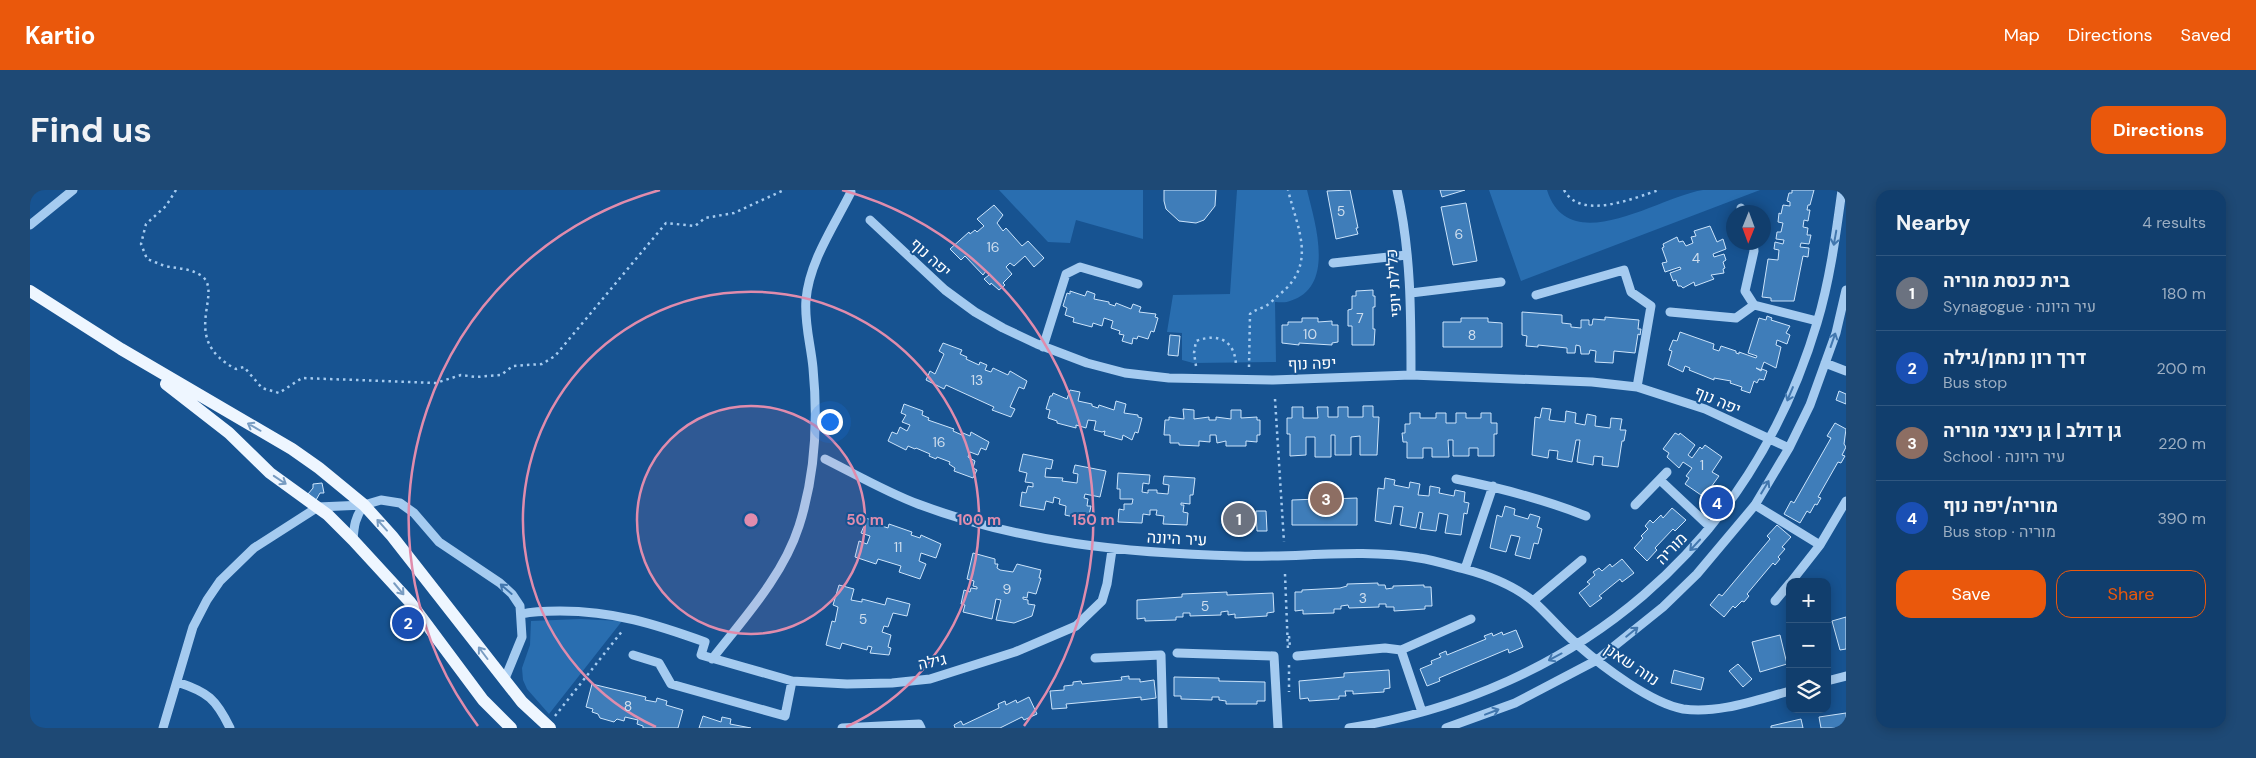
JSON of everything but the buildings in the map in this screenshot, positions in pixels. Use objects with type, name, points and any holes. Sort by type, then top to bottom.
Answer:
[{"type":"main road","points":[[30,291],[121,349],[292,450],[319,468],[364,506],[392,536],[504,681],[522,702],[551,724]]},
{"type":"main road","points":[[121,349],[229,433],[270,473],[318,507],[353,540],[410,602],[483,700],[511,728]]},
{"type":"street","points":[[30,225],[73,190]]},
{"type":"street","name":"כלילת יופי","points":[[1397,190],[1402,214],[1410,293],[1411,375]]},
{"type":"street","name":"מוריה","points":[[1349,728],[1422,712],[1506,683],[1577,645],[1651,590],[1710,527],[1740,489],[1770,439],[1790,396],[1817,321],[1834,242],[1842,190]]},
{"type":"street","points":[[712,659],[777,573],[788,556],[799,526],[811,468],[816,415],[806,299],[815,264],[851,192]]},
{"type":"street","name":"יפה נוף","points":[[870,220],[945,290],[1002,328],[1043,347],[1088,363],[1125,373],[1169,378],[1236,379],[1411,375],[1592,382],[1637,387],[1705,409],[1789,448]]},
{"type":"street","points":[[1754,250],[1745,291],[1754,305],[1817,321]]},
{"type":"street","points":[[1333,262],[1407,256]]},
{"type":"street","points":[[1043,347],[1066,274],[1080,267],[1138,284]]},
{"type":"street","points":[[1536,295],[1624,270],[1632,292],[1651,306],[1637,387]]},
{"type":"street","points":[[1410,293],[1501,282]]},
{"type":"street","points":[[1446,728],[1515,702],[1598,660],[1663,607],[1697,574],[1755,505],[1789,448],[1810,405],[1843,317],[1846,290]]},
{"type":"street","points":[[1670,312],[1736,318],[1754,305]]},
{"type":"street","points":[[1825,362],[1846,371]]},
{"type":"street","name":"עיר היונה","points":[[825,458],[917,504],[1024,536],[1112,550],[1284,557],[1357,554],[1418,558],[1465,569],[1507,585],[1532,600],[1577,645]]},
{"type":"street","points":[[1635,505],[1667,472]]},
{"type":"street","points":[[1456,479],[1545,500],[1586,516]]},
{"type":"street","points":[[1660,480],[1710,527]]},
{"type":"street","points":[[1465,569],[1492,486]]},
{"type":"street","points":[[163,728],[193,627],[207,600],[220,581],[254,548],[318,507],[364,506],[381,500],[400,502],[414,513],[440,542],[500,583],[512,594],[520,606],[522,614],[522,637],[504,681]]},
{"type":"street","points":[[1793,578],[1820,544],[1846,502]]},
{"type":"street","points":[[1755,505],[1820,544]]},
{"type":"street","points":[[353,540],[354,526],[358,514],[364,506]]},
{"type":"street","name":"גילה","points":[[522,614],[574,611],[600,612],[624,616],[667,628],[705,642],[701,655],[792,681],[847,684],[892,683],[930,679],[1015,652],[1076,626],[1102,601],[1107,584],[1112,550]]},
{"type":"street","points":[[1532,600],[1582,560]]},
{"type":"street","points":[[1775,601],[1786,587]]},
{"type":"street","points":[[1297,656],[1385,648],[1402,650],[1471,619]]},
{"type":"street","name":"נווה שאנן","points":[[1577,645],[1642,692],[1683,708],[1721,708],[1786,692]]},
{"type":"street","points":[[1402,650],[1422,712]]},
{"type":"street","points":[[1177,653],[1274,656],[1278,728]]},
{"type":"street","points":[[633,655],[659,663],[672,684],[784,716],[792,681]]},
{"type":"street","points":[[1096,658],[1161,655],[1163,728]]},
{"type":"street","points":[[1831,680],[1846,676]]},
{"type":"street","points":[[177,682],[198,689],[214,700],[230,728]]},
{"type":"street","points":[[842,728],[919,724],[921,728]]},
{"type":"path","points":[[176,190],[166,206],[146,224],[141,244],[147,259],[165,266],[192,270],[204,278],[209,291],[205,314],[206,341],[220,361],[236,369],[244,367],[262,388],[279,393],[302,378],[436,383],[461,375],[476,378],[501,375],[514,366],[542,364],[555,356],[666,222],[695,226],[705,218],[734,213],[784,190]]},
{"type":"path","points":[[1249,379],[1250,314],[1265,307],[1288,288],[1296,279],[1301,266],[1302,248],[1288,190]]},
{"type":"path","points":[[1564,190],[1567,196],[1576,202],[1588,206],[1602,206],[1659,190]]},
{"type":"path","points":[[1196,378],[1196,358],[1194,352],[1196,341],[1214,337],[1226,340],[1236,354],[1236,379]]},
{"type":"path","points":[[1275,399],[1284,542]]},
{"type":"path","points":[[551,724],[625,627]]},
{"type":"shaded area","points":[[999,190],[1143,190],[1143,239],[1076,220],[1070,243],[1048,242]]},
{"type":"shaded area","points":[[1237,190],[1307,190],[1317,236],[1318,268],[1313,282],[1304,294],[1290,301],[1275,302],[1276,362],[1193,363],[1182,360],[1182,333],[1167,332],[1173,295],[1230,294]]},
{"type":"shaded area","points":[[1489,190],[1547,190],[1558,210],[1574,221],[1594,223],[1640,212],[1684,195],[1703,190],[1760,190],[1521,281]]},
{"type":"shaded area","points":[[580,619],[622,621],[549,714],[527,689],[523,680],[522,668],[530,645],[531,621]]},
{"type":"place","name":"גן דולב | גן ניצני מוריה","points":[[1326,499]]},
{"type":"place","name":"מוריה/יפה נוף","points":[[1717,503]]},
{"type":"place","name":"בית כנסת מוריה","points":[[1239,519]]},
{"type":"place","name":"דרך רון נחמן/גילה","points":[[408,623]]}]
